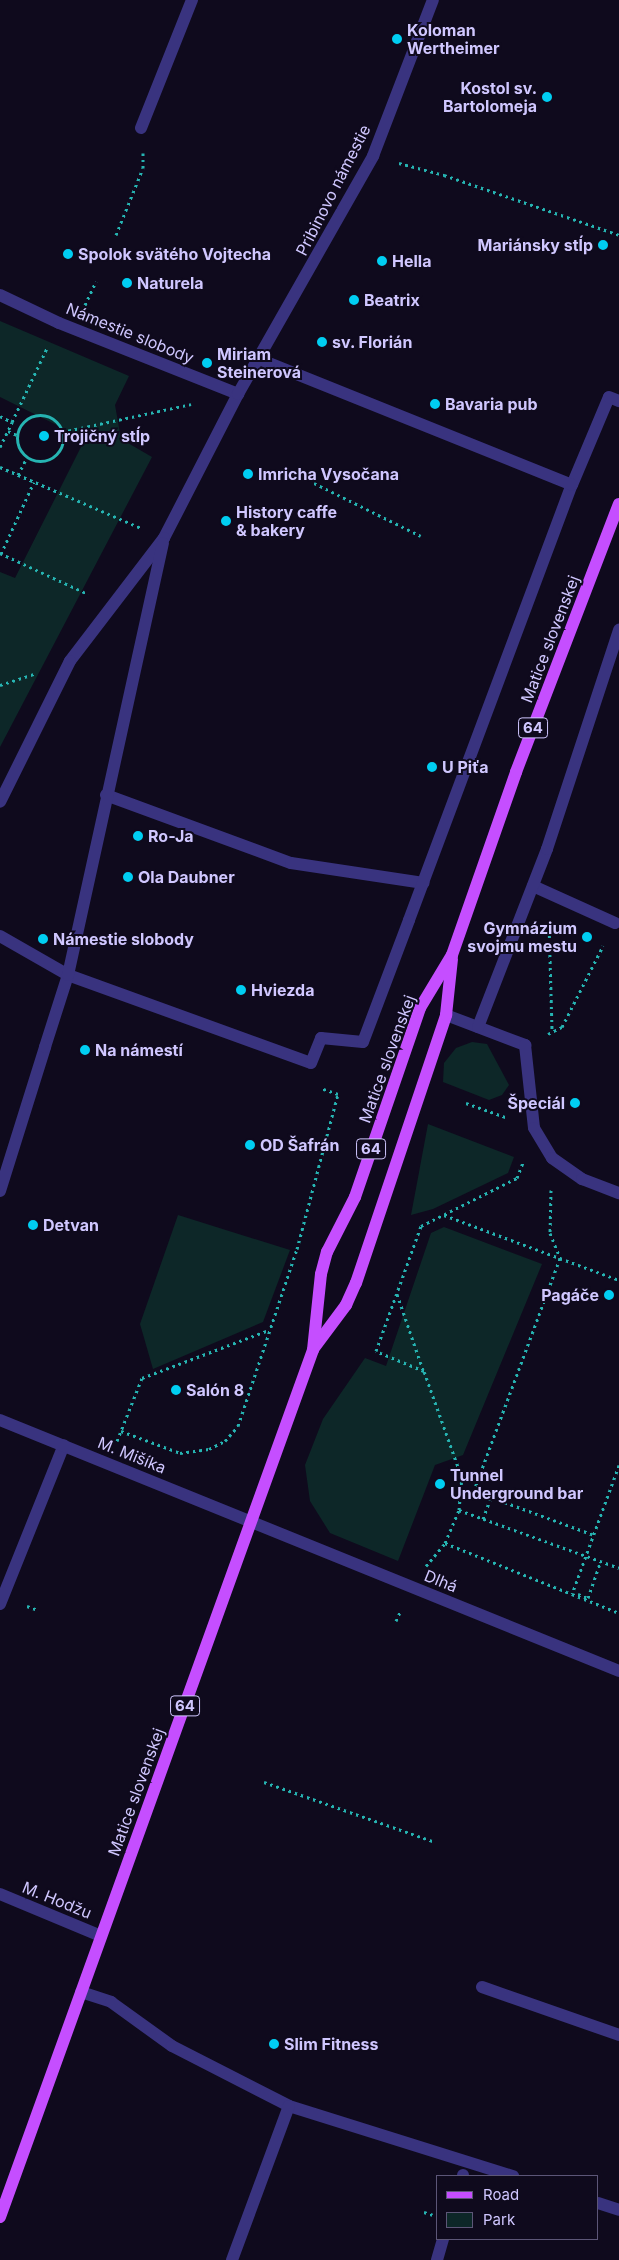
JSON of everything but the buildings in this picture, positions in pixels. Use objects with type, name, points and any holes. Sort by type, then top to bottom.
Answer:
[{"type":"main road","name":"Matice slovenskej","points":[[0,2216],[313,1350],[321,1274],[327,1252],[355,1197],[420,1008],[452,955],[516,772],[619,504]]},
{"type":"main road","name":"Matice slovenskej","points":[[313,1350],[346,1305],[356,1283],[446,1015],[452,955]]},
{"type":"street","points":[[141,128],[192,0]]},
{"type":"street","name":"Pribinovo námestie","points":[[238,394],[373,156],[432,0]]},
{"type":"street","name":"Námestie slobody","points":[[0,295],[59,323],[238,394]]},
{"type":"street","points":[[259,359],[572,486]]},
{"type":"street","points":[[0,802],[70,661],[164,538],[238,394]]},
{"type":"street","points":[[0,936],[68,974],[311,1063],[321,1038],[363,1042],[572,486],[609,398],[619,401]]},
{"type":"street","points":[[0,1191],[68,974],[164,538]]},
{"type":"street","points":[[478,1027],[533,886],[619,630]]},
{"type":"street","points":[[106,795],[291,863],[424,883]]},
{"type":"street","points":[[533,886],[615,923]]},
{"type":"street","points":[[446,1015],[525,1045],[534,1128],[552,1158],[582,1179],[619,1193]]},
{"type":"street","name":"M. Mišíka","points":[[0,1420],[252,1520]]},
{"type":"street","points":[[0,1604],[64,1445]]},
{"type":"street","name":"Dlhá","points":[[252,1520],[619,1671]]},
{"type":"street","name":"M. Hodžu","points":[[0,1894],[101,1936]]},
{"type":"street","points":[[482,1987],[619,2035]]},
{"type":"street","points":[[81,1992],[111,2002],[172,2046],[289,2106],[510,2175]]},
{"type":"street","points":[[232,2260],[289,2106]]},
{"type":"street","points":[[599,2203],[619,2210]]},
{"type":"street","points":[[436,2260],[443,2240]]},
{"type":"path","points":[[116,235],[144,168],[141,128]]},
{"type":"path","points":[[419,168],[619,235]]},
{"type":"path","points":[[0,448],[59,323]]},
{"type":"path","points":[[62,432],[238,394]]},
{"type":"path","points":[[41,414],[60,423],[64,440],[57,455],[42,461],[27,457],[19,446],[17,435],[24,420],[41,414]]},
{"type":"path","points":[[0,416],[12,422]]},
{"type":"path","points":[[8,430],[17,435]]},
{"type":"path","points":[[18,475],[27,457]]},
{"type":"path","points":[[0,467],[164,538]]},
{"type":"path","points":[[34,482],[0,554],[113,605]]},
{"type":"path","points":[[314,483],[421,536]]},
{"type":"path","points":[[548,893],[552,1032]]},
{"type":"path","points":[[525,1045],[562,1027],[615,923]]},
{"type":"path","points":[[120,1431],[180,1453],[209,1449],[225,1441],[238,1426],[297,1249],[338,1094],[304,1081],[311,1063]]},
{"type":"path","points":[[466,1103],[534,1128]]},
{"type":"path","points":[[424,1371],[376,1351],[420,1226],[517,1178],[528,1149],[552,1158],[550,1233],[560,1258],[474,1491],[594,1535]]},
{"type":"path","points":[[444,1214],[619,1280]]},
{"type":"path","points":[[396,1621],[411,1586],[445,1543],[459,1510],[462,1478],[397,1294]]},
{"type":"path","points":[[108,1463],[142,1378],[270,1330]]},
{"type":"path","points":[[572,1594],[619,1467]]},
{"type":"path","points":[[601,1561],[588,1598],[574,1593],[619,1467]]},
{"type":"path","points":[[483,1519],[491,1497]]},
{"type":"path","points":[[459,1510],[619,1568]]},
{"type":"path","points":[[445,1543],[619,1613]]},
{"type":"path","points":[[264,1782],[435,1842]]},
{"type":"green space","points":[[0,321],[129,376],[115,405],[121,439],[152,457],[0,747],[0,572],[15,578],[85,439],[0,397]]},
{"type":"green space","points":[[472,1042],[487,1044],[509,1085],[502,1095],[489,1100],[443,1082],[444,1063],[456,1048]]},
{"type":"green space","points":[[428,1124],[514,1157],[508,1173],[433,1209],[411,1215]]},
{"type":"green space","points":[[178,1215],[290,1250],[263,1322],[153,1369],[140,1324]]},
{"type":"green space","points":[[444,1227],[542,1264],[463,1455],[435,1465],[398,1561],[330,1533],[310,1501],[305,1465],[323,1419],[365,1358],[386,1366],[431,1233]]},
{"type":"place","name":"Koloman Wertheimer","points":[[397,39]]},
{"type":"place","name":"Kostol sv. Bartolomeja","points":[[547,97]]},
{"type":"place","name":"Mariánsky stĺp","points":[[603,245]]},
{"type":"place","name":"Spolok svätého Vojtecha","points":[[68,254]]},
{"type":"place","name":"Hella","points":[[382,261]]},
{"type":"place","name":"Naturela","points":[[127,283]]},
{"type":"place","name":"Beatrix","points":[[354,300]]},
{"type":"place","name":"sv. Florián","points":[[322,342]]},
{"type":"place","name":"Miriam Steinerová","points":[[207,363]]},
{"type":"place","name":"Bavaria pub","points":[[435,404]]},
{"type":"place","name":"Trojičný stĺp","points":[[44,436]]},
{"type":"place","name":"Imricha Vysočana","points":[[248,474]]},
{"type":"place","name":"History caffe & bakery","points":[[226,521]]},
{"type":"place","name":"U Piťa","points":[[432,767]]},
{"type":"place","name":"Ro-Ja","points":[[138,836]]},
{"type":"place","name":"Ola Daubner","points":[[128,877]]},
{"type":"place","name":"Gymnázium svojmu mestu","points":[[587,937]]},
{"type":"place","name":"Námestie slobody","points":[[43,939]]},
{"type":"place","name":"Hviezda","points":[[241,990]]},
{"type":"place","name":"Na námestí","points":[[85,1050]]},
{"type":"place","name":"Špeciál","points":[[575,1103]]},
{"type":"place","name":"OD Šafrán","points":[[250,1145]]},
{"type":"place","name":"Detvan","points":[[33,1225]]},
{"type":"place","name":"Pagáče","points":[[609,1295]]},
{"type":"place","name":"Salón 8","points":[[176,1390]]},
{"type":"place","name":"Tunnel Underground bar","points":[[440,1484]]},
{"type":"place","name":"Slim Fitness","points":[[274,2044]]}]
